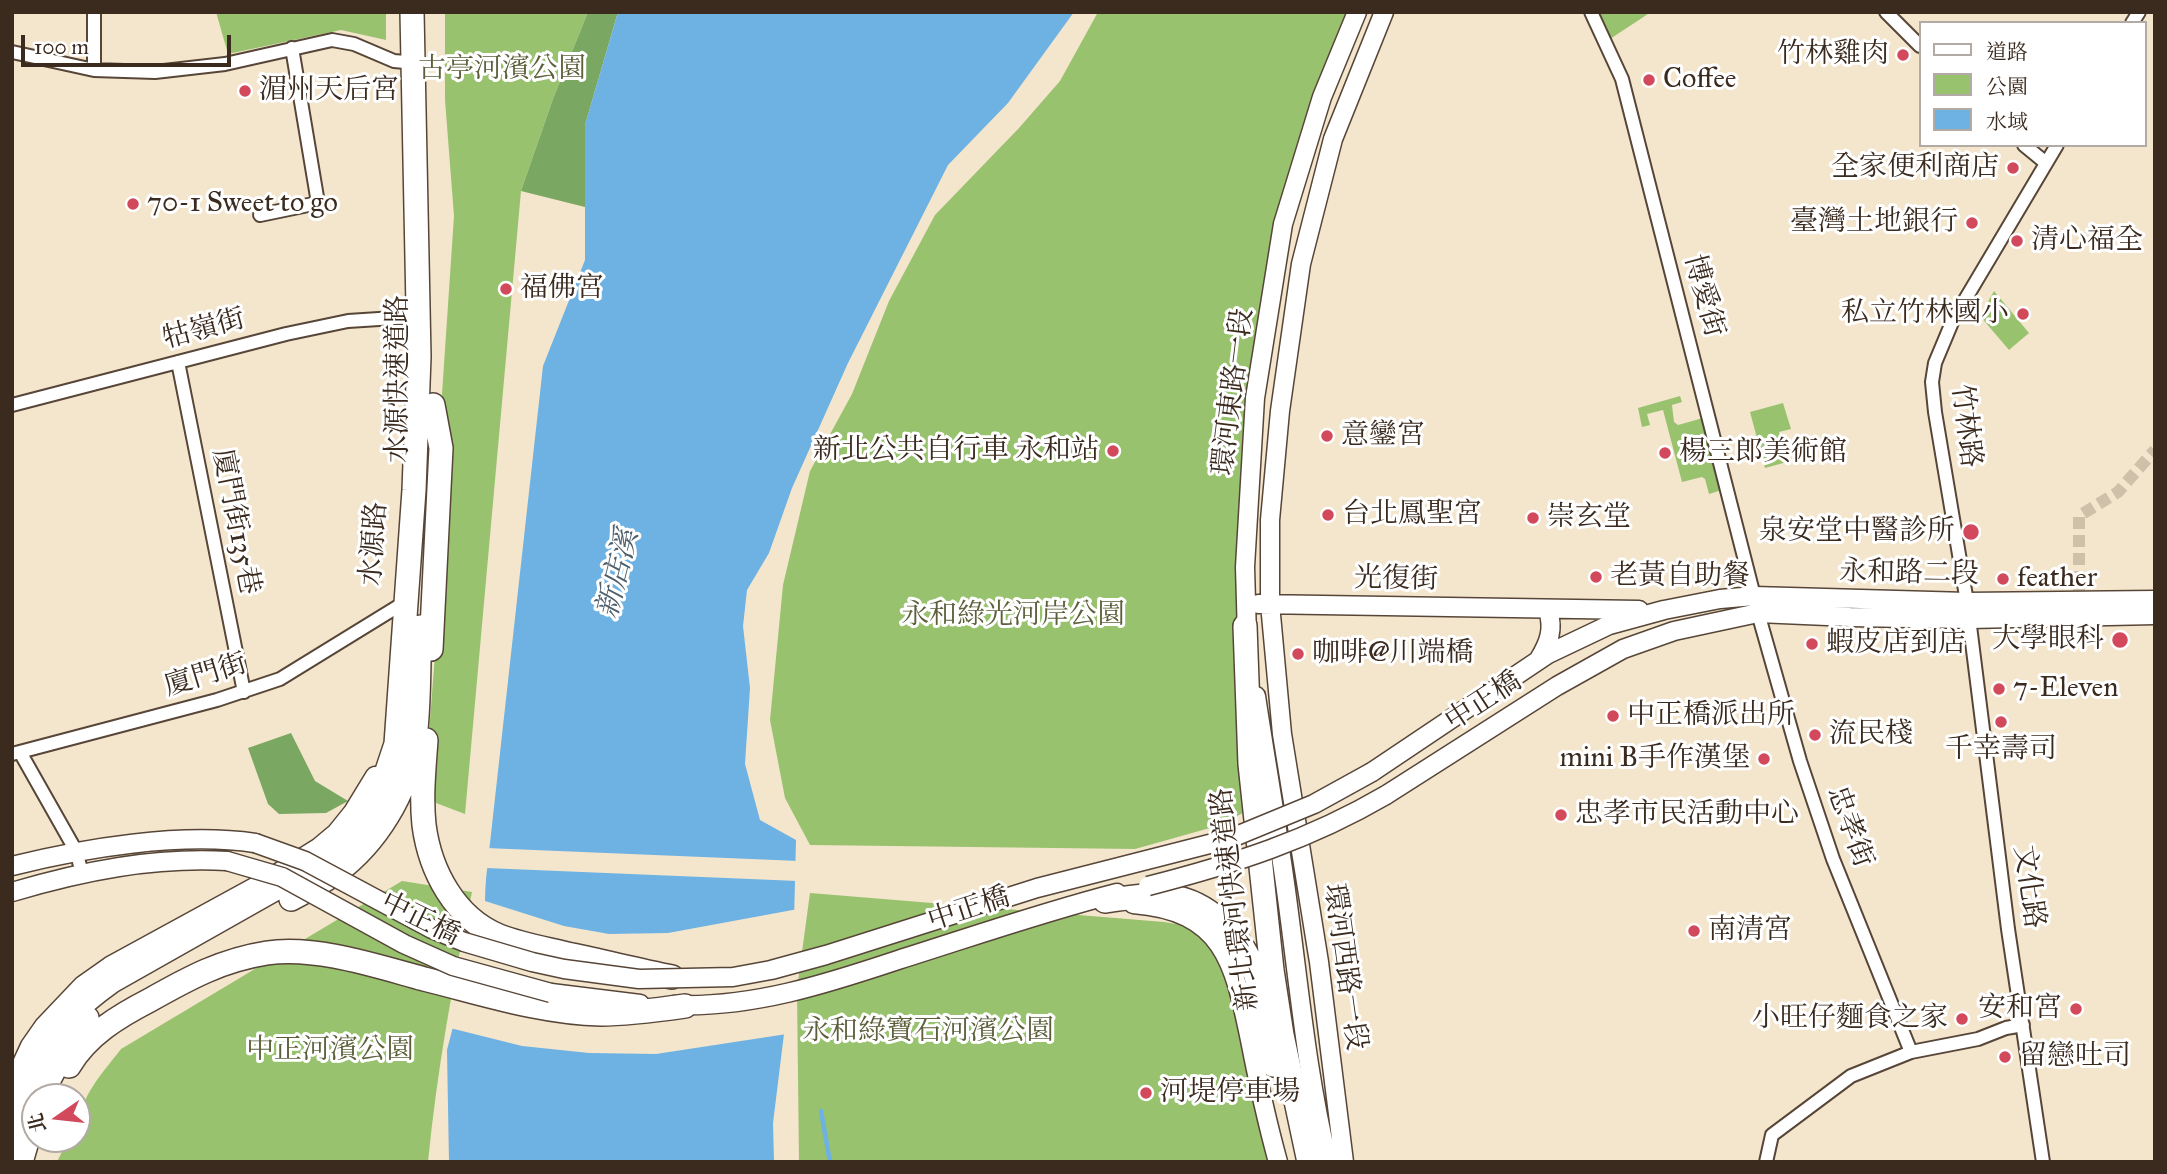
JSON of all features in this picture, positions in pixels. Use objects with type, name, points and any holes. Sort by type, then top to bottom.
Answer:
[{"type":"highway","name":"水源快速道路","points":[[398,744],[414,490],[419,357],[412,12]]},
{"type":"highway","name":"水源快速道路","points":[[398,744],[433,405],[425,12]]},
{"type":"highway","points":[[433,405],[441,448],[423,806],[428,844],[443,885],[465,914],[498,936],[534,947],[685,980]]},
{"type":"highway","name":"新北環河快速道路","points":[[1244,615],[1250,764],[1272,970],[1282,1035],[1309,1162]]},
{"type":"highway","points":[[12,1136],[35,1067],[67,1017],[112,981],[320,864],[337,850],[354,831],[381,789],[398,744]]},
{"type":"highway","points":[[1105,901],[1146,895],[1174,897],[1200,904],[1221,921],[1236,939],[1250,961],[1259,992],[1279,1097],[1299,1162]]},
{"type":"highway","points":[[47,1083],[74,1032],[91,1013],[227,918]]},
{"type":"highway","points":[[60,1083],[71,1062],[97,1033],[131,1010],[199,972],[230,960],[271,953],[317,954],[363,963],[494,997],[564,1011],[600,1014],[685,1006]]},
{"type":"main road","name":"水源路","points":[[398,744],[397,607],[406,490],[410,317],[403,12]]},
{"type":"main road","name":"環河東路一段","points":[[1270,790],[1244,615],[1255,398],[1283,224],[1322,97],[1357,12]]},
{"type":"main road","name":"環河東路一段","points":[[1290,781],[1282,734],[1270,604],[1270,520],[1275,448],[1301,264],[1333,139],[1384,12]]},
{"type":"main road","name":"永和路二段","points":[[1664,610],[1720,599],[1850,617],[2155,600]]},
{"type":"main road","name":"光復街","points":[[1244,615],[1270,604],[1664,610]]},
{"type":"main road","name":"中正橋","points":[[12,892],[82,873],[163,861],[227,862],[282,877],[404,944],[453,966],[551,993],[633,1004],[685,1006],[730,1003],[779,995],[831,982],[1046,913],[1205,871],[1276,849],[1320,830],[1386,795],[1556,686],[1623,649],[1756,605]]},
{"type":"main road","points":[[1537,662],[1551,633],[1548,610]]},
{"type":"main road","name":"中正橋","points":[[12,866],[76,851],[176,840],[234,839],[255,843],[306,861],[413,920],[498,953],[564,969],[639,978],[685,980],[733,977],[771,970],[1037,888],[1229,839],[1314,804],[1372,772],[1537,662],[1609,625],[1664,610]]},
{"type":"main road","name":"永和路二段","points":[[1968,610],[2155,615]]},
{"type":"main road","name":"環河西路一段","points":[[1290,781],[1319,962],[1344,1162]]},
{"type":"main road","name":"環河西路一段","points":[[1270,790],[1279,830],[1309,1062],[1328,1162]]},
{"type":"main road","points":[[1046,913],[1105,901],[1148,905],[1173,911],[1194,921],[1215,939],[1228,957],[1241,996],[1278,1162]]},
{"type":"main road","points":[[12,1085],[30,1046],[44,1026],[83,985],[110,966],[227,918]]},
{"type":"street","points":[[94,12],[94,70]]},
{"type":"street","name":"博愛街","points":[[1591,12],[1622,79],[1756,605]]},
{"type":"street","points":[[1886,12],[1918,44]]},
{"type":"street","points":[[12,52],[94,70],[174,71],[225,64],[332,40],[354,44],[394,61],[404,62]]},
{"type":"street","points":[[260,215],[318,203],[292,48]]},
{"type":"street","points":[[2026,147],[2046,163]]},
{"type":"street","name":"竹林路","points":[[1968,610],[1935,412],[1932,382],[1935,363],[1953,320],[2056,147]]},
{"type":"street","name":"牯嶺街","points":[[12,405],[348,321],[410,317]]},
{"type":"street","name":"廈門街135巷","points":[[178,362],[244,692]]},
{"type":"street","name":"忠孝街","points":[[1756,605],[1800,761],[1833,859],[1912,1052]]},
{"type":"street","name":"廈門街","points":[[16,753],[244,692],[280,679],[397,607]]},
{"type":"street","name":"文化路","points":[[1968,610],[2008,929],[2043,1162]]},
{"type":"street","points":[[16,753],[76,851],[82,873]]},
{"type":"street","points":[[1766,1162],[1772,1135],[1851,1076],[1912,1052],[1978,1039],[2006,1028],[2023,1025]]},
{"type":"green space","points":[[216,12],[386,12],[386,40],[341,30],[228,54]]},
{"type":"green space","name":"古亭河濱公園","points":[[445,12],[588,12],[553,99],[521,191],[465,814],[436,803],[426,772],[448,484],[442,394],[454,216],[445,100]]},
{"type":"green space","points":[[588,12],[618,12],[585,125],[585,207],[521,191],[553,99]]},
{"type":"green space","name":"永和綠光河岸公園","points":[[1098,12],[1359,12],[1286,215],[1248,442],[1245,812],[1217,826],[1135,849],[810,845],[785,798],[770,720],[783,585],[810,471],[852,394],[889,301],[935,215],[1060,81]]},
{"type":"green space","points":[[1599,12],[1619,14],[1651,12],[1610,39]]},
{"type":"green space","points":[[1994,291],[2029,333],[2009,350],[1980,316]]},
{"type":"green space","points":[[1680,396],[1682,402],[1672,405],[1674,422],[1678,425],[1703,418],[1722,490],[1709,494],[1702,477],[1682,482],[1663,410],[1647,414],[1650,425],[1642,427],[1638,408]]},
{"type":"green space","points":[[1783,403],[1791,429],[1779,432],[1787,462],[1765,468],[1750,412]]},
{"type":"green space","points":[[291,733],[315,781],[348,801],[326,813],[279,814],[268,804],[248,748]]},
{"type":"green space","name":"中正河濱公園","points":[[402,881],[472,892],[446,1026],[428,1162],[57,1162],[61,1153],[91,1153],[91,1089],[121,1049]]},
{"type":"green space","name":"永和綠寶石河濱公園","points":[[810,893],[1164,922],[1229,933],[1285,1162],[799,1162],[797,989]]},
{"type":"water","name":"新店溪","points":[[618,12],[1074,12],[1008,103],[948,165],[848,363],[792,488],[769,553],[747,590],[743,626],[750,688],[745,764],[760,820],[796,840],[793,961],[773,1123],[774,1162],[449,1162],[447,1050],[482,915],[543,366],[585,260],[585,125]]},
{"type":"pier","points":[[486,848],[799,861],[798,881],[486,868],[485,901],[564,926],[609,934],[668,933],[798,909],[797,961],[787,1034],[656,1054],[589,1053],[522,1046],[450,1028],[479,915]]},
{"type":"waterway","points":[[821,1111],[830,1162]]},
{"type":"tunnel","points":[[2079,601],[2079,516],[2118,492],[2155,450]]},
{"type":"place","name":"竹林雞肉","points":[[1903,55]]},
{"type":"place","name":"Coffee","points":[[1649,80]]},
{"type":"place","name":"湄州天后宮","points":[[245,91]]},
{"type":"place","name":"全家便利商店","points":[[2013,168]]},
{"type":"place","name":"70-1 Sweet to go","points":[[133,204]]},
{"type":"place","name":"臺灣土地銀行","points":[[1972,223]]},
{"type":"place","name":"清心福全","points":[[2017,241]]},
{"type":"place","name":"福佛宮","points":[[506,289]]},
{"type":"place","name":"私立竹林國小","points":[[2023,314]]},
{"type":"place","name":"意鑾宮","points":[[1327,436]]},
{"type":"place","name":"新北公共自行車 永和站","points":[[1113,451]]},
{"type":"place","name":"楊三郎美術館","points":[[1665,453]]},
{"type":"place","name":"台北鳳聖宮","points":[[1328,515]]},
{"type":"place","name":"崇玄堂","points":[[1533,518]]},
{"type":"place","name":"泉安堂中醫診所","points":[[1971,532]]},
{"type":"place","name":"老黃自助餐","points":[[1596,577]]},
{"type":"place","name":"feather","points":[[2003,579]]},
{"type":"place","name":"大學眼科","points":[[2120,640]]},
{"type":"place","name":"蝦皮店到店","points":[[1812,644]]},
{"type":"place","name":"咖啡@川端橋","points":[[1298,654]]},
{"type":"place","name":"7-Eleven","points":[[1999,689]]},
{"type":"place","name":"中正橋派出所","points":[[1613,716]]},
{"type":"place","name":"千幸壽司","points":[[2001,722]]},
{"type":"place","name":"流民棧","points":[[1815,735]]},
{"type":"place","name":"mini B手作漢堡","points":[[1764,759]]},
{"type":"place","name":"忠孝市民活動中心","points":[[1561,815]]},
{"type":"place","name":"南清宮","points":[[1694,931]]},
{"type":"place","name":"安和宮","points":[[2076,1009]]},
{"type":"place","name":"小旺仔麵食之家","points":[[1962,1019]]},
{"type":"place","name":"留戀吐司","points":[[2005,1057]]},
{"type":"place","name":"河堤停車場","points":[[1146,1093]]}]
